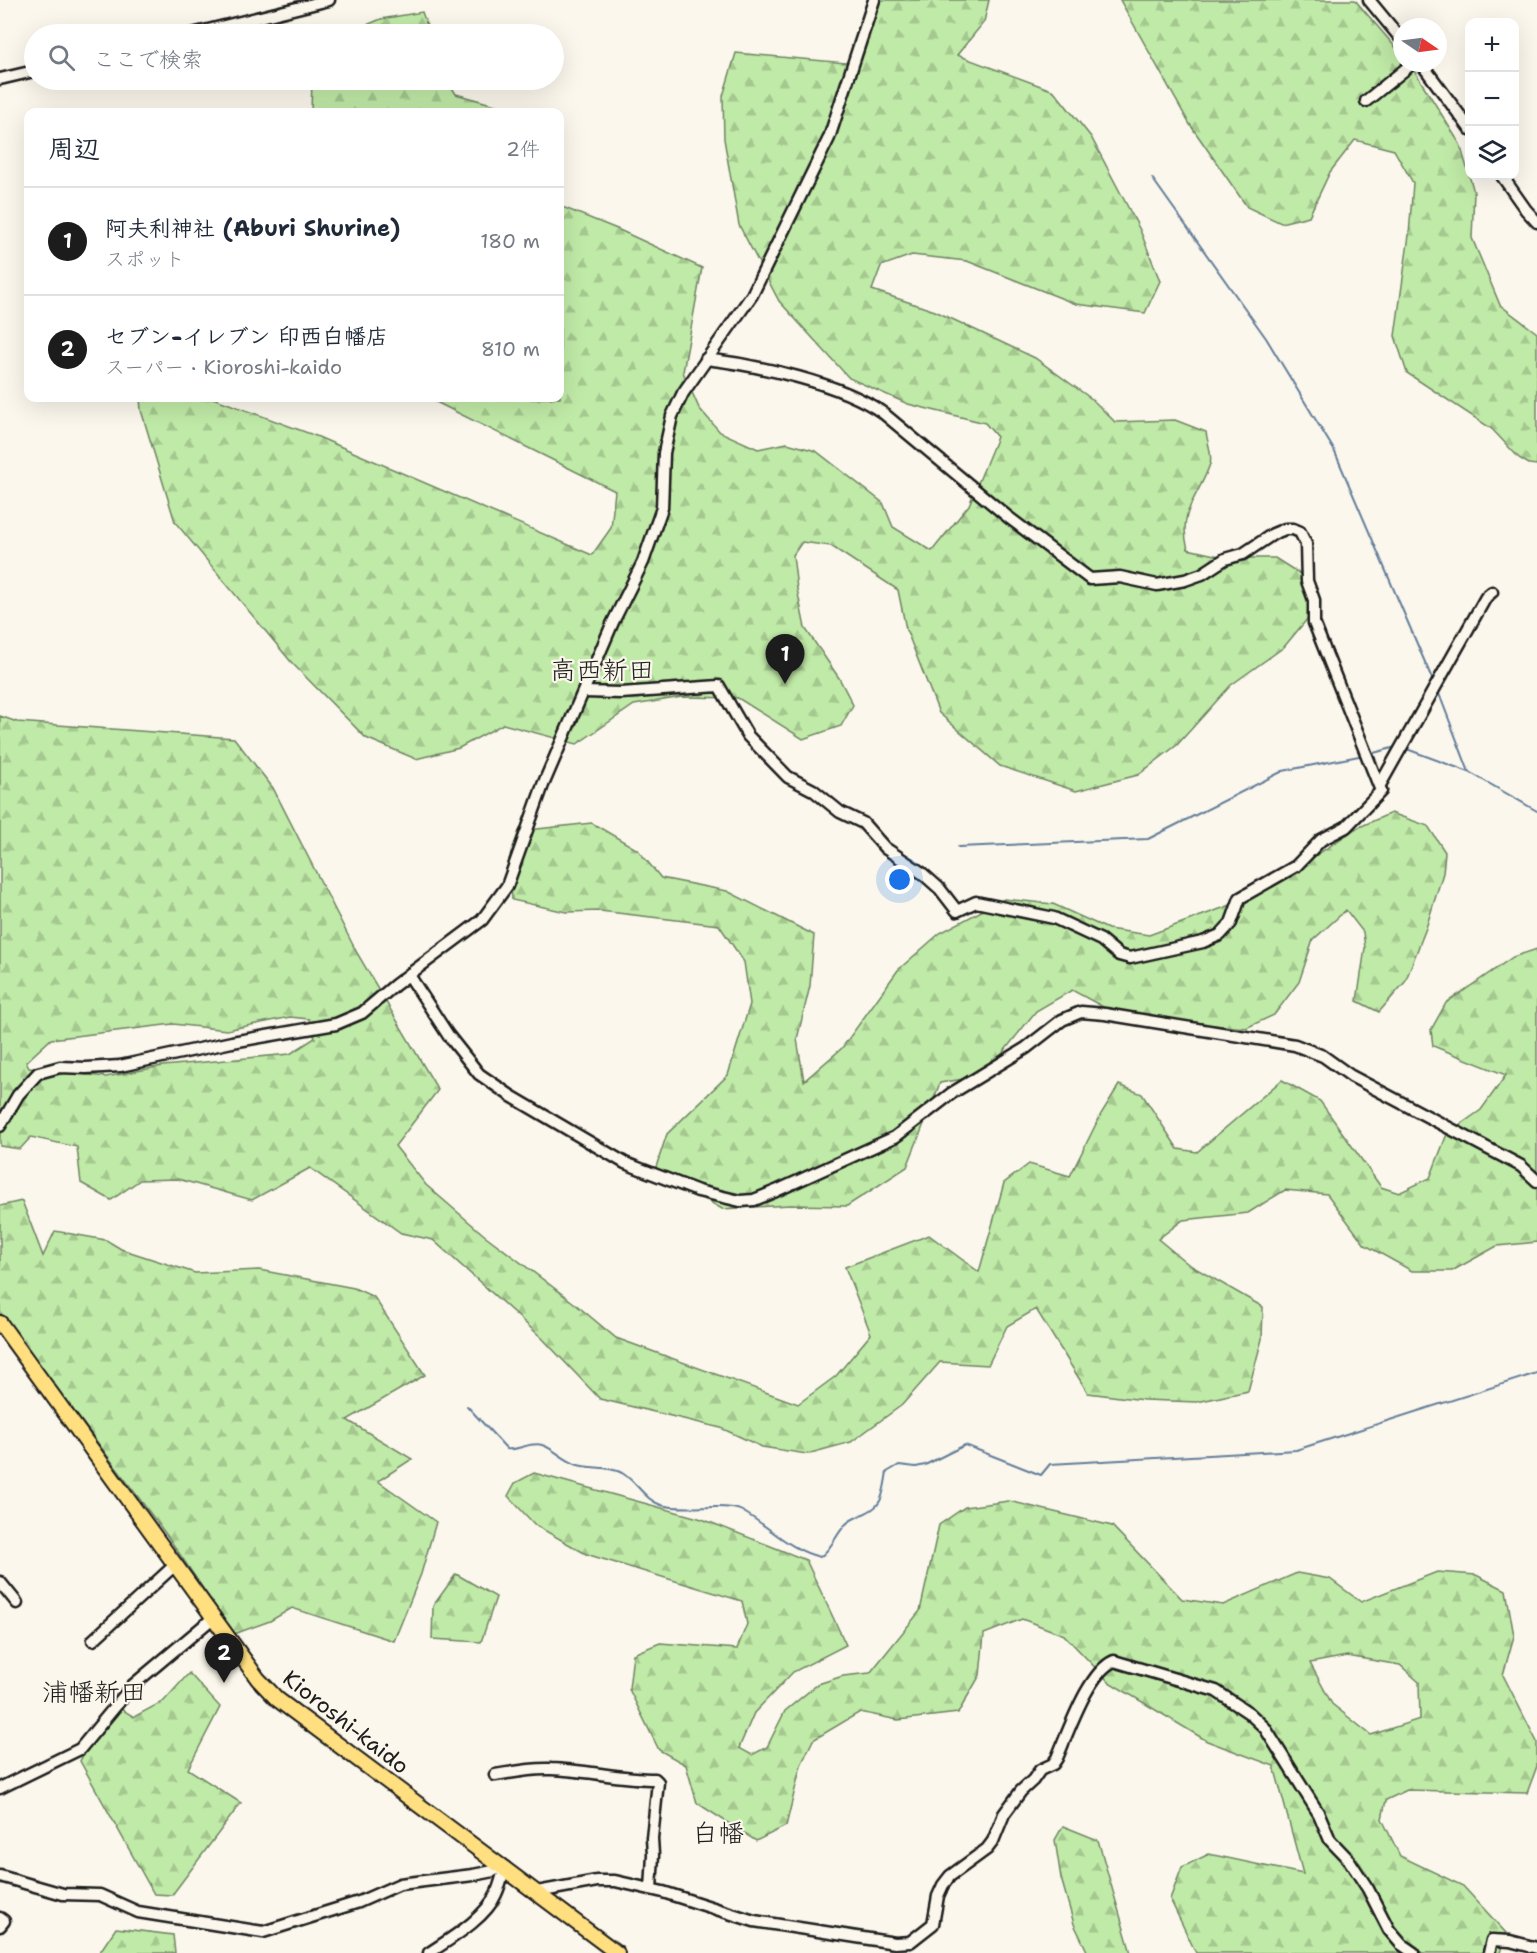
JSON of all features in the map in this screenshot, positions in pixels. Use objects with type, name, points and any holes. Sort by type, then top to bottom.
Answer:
[{"type":"main road","name":"Kioroshi-kaido","points":[[0,1323],[258,1679],[277,1698],[617,1953]]},
{"type":"street","points":[[232,24],[329,0]]},
{"type":"street","points":[[0,1126],[18,1095],[38,1073],[60,1067],[120,1066],[232,1042],[336,1024],[362,1013],[482,920],[507,886],[543,785],[613,622],[643,562],[662,508],[664,453],[672,416],[683,393],[752,295],[829,138],[874,0]]},
{"type":"street","points":[[1369,0],[1393,29]]},
{"type":"street","points":[[1366,101],[1402,72]]},
{"type":"street","points":[[1428,72],[1468,126]]},
{"type":"street","points":[[0,79],[24,73]]},
{"type":"street","points":[[1505,180],[1537,222]]},
{"type":"street","points":[[584,692],[621,693],[719,686],[748,736],[788,777],[813,790],[840,812],[863,823],[885,848],[922,873],[957,911],[976,902],[1054,918],[1101,940],[1119,956],[1130,958],[1203,942],[1220,935],[1231,923],[1240,898],[1296,866],[1321,840],[1346,827],[1381,791],[1314,622],[1314,600],[1307,581],[1305,544],[1300,532],[1293,529],[1279,532],[1243,554],[1225,559],[1202,574],[1185,580],[1157,585],[1120,577],[1090,579],[1008,517],[866,401],[787,374],[706,359]]},
{"type":"street","points":[[1380,785],[1486,597],[1492,592]]},
{"type":"street","points":[[409,975],[448,1035],[479,1074],[511,1096],[625,1163],[698,1191],[740,1201],[754,1200],[776,1191],[895,1137],[952,1093],[1026,1048],[1062,1020],[1081,1012],[1295,1045],[1323,1056],[1351,1076],[1521,1166],[1537,1181]]},
{"type":"street","points":[[93,1640],[176,1564]]},
{"type":"street","points":[[0,1582],[17,1603]]},
{"type":"street","points":[[0,1788],[80,1749],[133,1685],[214,1617]]},
{"type":"street","points":[[903,1953],[910,1942],[933,1924],[938,1896],[950,1876],[987,1849],[993,1841],[1004,1814],[1021,1791],[1040,1770],[1053,1764],[1058,1758],[1075,1713],[1101,1669],[1114,1660],[1216,1691],[1249,1713],[1265,1728],[1319,1814],[1330,1840],[1349,1860],[1368,1888],[1389,1930],[1401,1944],[1414,1953]]},
{"type":"street","points":[[495,1775],[532,1769],[552,1769],[636,1779],[655,1779],[658,1782],[658,1792],[652,1838],[651,1889]]},
{"type":"street","points":[[0,1876],[63,1894],[100,1896],[138,1912],[263,1932],[359,1902],[400,1884],[473,1875],[493,1871],[503,1866]]},
{"type":"street","points":[[429,1953],[484,1912],[496,1896],[503,1866]]},
{"type":"street","points":[[537,1892],[597,1881],[615,1881],[651,1889],[754,1921],[895,1943],[910,1942]]},
{"type":"street","points":[[0,1918],[4,1920],[0,1926]]},
{"type":"street","points":[[1489,1953],[1492,1940],[1510,1941],[1537,1948]]},
{"type":"green space","points":[[881,0],[989,0],[984,22],[957,55],[1054,91],[1091,137],[1140,230],[1160,281],[1145,313],[1076,304],[967,261],[912,255],[881,266],[872,290],[935,311],[1035,358],[1093,400],[1115,422],[1175,420],[1206,432],[1211,461],[1187,514],[1185,536],[1188,549],[1228,558],[1275,558],[1308,579],[1308,618],[1284,647],[1231,685],[1177,745],[1138,775],[1076,791],[1000,766],[939,713],[906,629],[898,590],[831,546],[802,542],[793,555],[805,628],[839,678],[853,705],[841,726],[803,739],[738,698],[682,697],[634,705],[577,744],[503,724],[459,748],[416,759],[366,738],[292,663],[175,522],[140,402],[224,402],[316,436],[592,555],[611,528],[615,491],[436,402],[564,402],[564,208],[702,268],[683,372],[699,408],[720,432],[758,449],[787,443],[816,451],[883,503],[893,527],[932,551],[969,505],[997,437],[985,423],[908,404],[849,378],[779,301],[739,225],[724,139],[723,96],[736,53],[857,64]]},
{"type":"green space","points":[[1120,0],[1355,0],[1393,44],[1393,72],[1415,72],[1460,144],[1465,161],[1465,180],[1470,180],[1474,192],[1472,238],[1500,305],[1537,333],[1537,465],[1529,464],[1519,458],[1492,429],[1407,373],[1395,336],[1409,235],[1413,183],[1394,150],[1355,140],[1330,172],[1309,216],[1281,223],[1247,207],[1189,123]]},
{"type":"green space","points":[[422,12],[426,24],[369,24],[381,19]]},
{"type":"green space","points":[[312,90],[453,90],[456,94],[502,107],[501,108],[311,108]]},
{"type":"green space","points":[[0,716],[17,722],[234,738],[273,788],[357,953],[438,1090],[395,1146],[426,1185],[483,1234],[616,1338],[798,1404],[836,1376],[871,1334],[845,1267],[929,1235],[979,1272],[1004,1183],[1029,1164],[1070,1176],[1101,1114],[1119,1085],[1142,1094],[1178,1149],[1197,1152],[1282,1080],[1320,1101],[1381,1187],[1399,1193],[1430,1178],[1447,1134],[1481,1110],[1506,1075],[1433,1046],[1431,1030],[1446,1003],[1513,957],[1537,949],[1537,1242],[1497,1246],[1452,1271],[1412,1271],[1365,1245],[1327,1194],[1285,1190],[1248,1213],[1183,1220],[1158,1239],[1188,1264],[1263,1307],[1262,1339],[1248,1391],[1197,1402],[1144,1400],[1088,1393],[1036,1309],[1007,1326],[988,1365],[940,1362],[902,1405],[851,1442],[807,1454],[762,1447],[721,1428],[600,1399],[542,1338],[433,1240],[401,1233],[310,1168],[252,1200],[178,1179],[140,1180],[111,1200],[81,1183],[77,1147],[31,1137],[20,1149],[0,1146]],"holes":[[[290,1017],[309,1019],[315,1038],[290,1054],[163,1066],[106,1077],[29,1068],[26,1062],[51,1039],[173,1024],[227,1030]]]},
{"type":"green space","points":[[1391,813],[1428,826],[1445,852],[1443,873],[1426,928],[1405,982],[1379,1012],[1357,1001],[1365,948],[1363,932],[1346,910],[1313,940],[1299,982],[1274,1015],[1246,1028],[1122,1017],[1072,990],[1036,1011],[994,1064],[975,1077],[940,1083],[907,1167],[847,1206],[790,1205],[722,1209],[655,1170],[667,1134],[728,1075],[750,1004],[744,962],[719,925],[600,911],[566,912],[512,900],[509,859],[519,831],[592,823],[638,850],[661,878],[727,891],[814,935],[810,986],[797,1039],[804,1081],[842,1048],[898,970],[940,933],[1004,899],[1053,904],[1108,929],[1149,935],[1258,895],[1355,829]]},
{"type":"green space","points":[[22,1201],[43,1256],[55,1231],[106,1240],[121,1249],[195,1273],[259,1270],[354,1288],[374,1297],[425,1375],[347,1420],[412,1459],[378,1481],[436,1522],[421,1574],[394,1641],[292,1608],[270,1621],[234,1634],[168,1537],[0,1312],[0,1206]]},
{"type":"green space","points":[[534,1473],[702,1519],[806,1560],[846,1645],[793,1672],[754,1713],[739,1748],[752,1755],[767,1747],[785,1711],[818,1684],[843,1676],[870,1673],[920,1611],[939,1525],[965,1507],[1009,1501],[1112,1526],[1182,1599],[1223,1605],[1297,1573],[1330,1579],[1361,1602],[1437,1572],[1476,1575],[1506,1590],[1514,1636],[1503,1675],[1537,1742],[1537,1766],[1527,1793],[1407,1790],[1386,1800],[1382,1819],[1400,1856],[1463,1886],[1506,1933],[1500,1953],[1196,1953],[1170,1899],[1182,1867],[1209,1854],[1303,1874],[1274,1766],[1207,1741],[1109,1682],[1064,1635],[1022,1619],[984,1634],[980,1675],[958,1713],[898,1720],[860,1712],[813,1740],[801,1765],[786,1826],[756,1841],[697,1803],[686,1765],[659,1750],[629,1689],[633,1654],[660,1643],[737,1649],[747,1624],[742,1601],[586,1554],[535,1525],[508,1496],[515,1483]],"holes":[[[1347,1656],[1400,1665],[1419,1682],[1420,1719],[1371,1735],[1332,1704],[1310,1663]]]},
{"type":"green space","points":[[456,1574],[496,1597],[481,1642],[432,1639],[433,1606]]},
{"type":"green space","points":[[189,1673],[220,1707],[188,1769],[241,1803],[172,1895],[154,1894],[80,1761],[110,1702],[134,1717],[164,1701]]},
{"type":"green space","points":[[1063,1826],[1098,1840],[1131,1953],[1088,1953],[1074,1924],[1061,1878],[1055,1840]]},
{"type":"green space","points":[[116,1928],[173,1935],[175,1953],[99,1953]]},
{"type":"waterway","points":[[1152,178],[1266,338],[1334,450],[1433,681]]},
{"type":"waterway","points":[[1438,691],[1469,772]]},
{"type":"waterway","points":[[1370,754],[1396,747]]},
{"type":"waterway","points":[[1404,748],[1469,772],[1537,811]]},
{"type":"waterway","points":[[958,847],[1148,839],[1283,771],[1364,755]]},
{"type":"waterway","points":[[467,1406],[507,1449],[538,1444],[578,1465],[617,1471],[627,1476],[650,1499],[661,1505],[681,1508],[735,1508],[799,1549],[820,1557],[828,1550],[846,1524],[878,1504],[883,1493],[887,1472],[899,1465],[916,1467],[925,1465],[965,1445],[1041,1475],[1050,1464],[1296,1450],[1537,1373]]},
{"type":"place","name":"阿夫利神社 (Aburi Shurine)","points":[[785,684]]},
{"type":"place","name":"セブン-イレブン 印西白幡店","points":[[224,1683]]},
{"type":"district","name":"高西新田","points":[[602,669]]},
{"type":"district","name":"浦幡新田","points":[[94,1691]]},
{"type":"district","name":"白幡","points":[[718,1832]]}]
